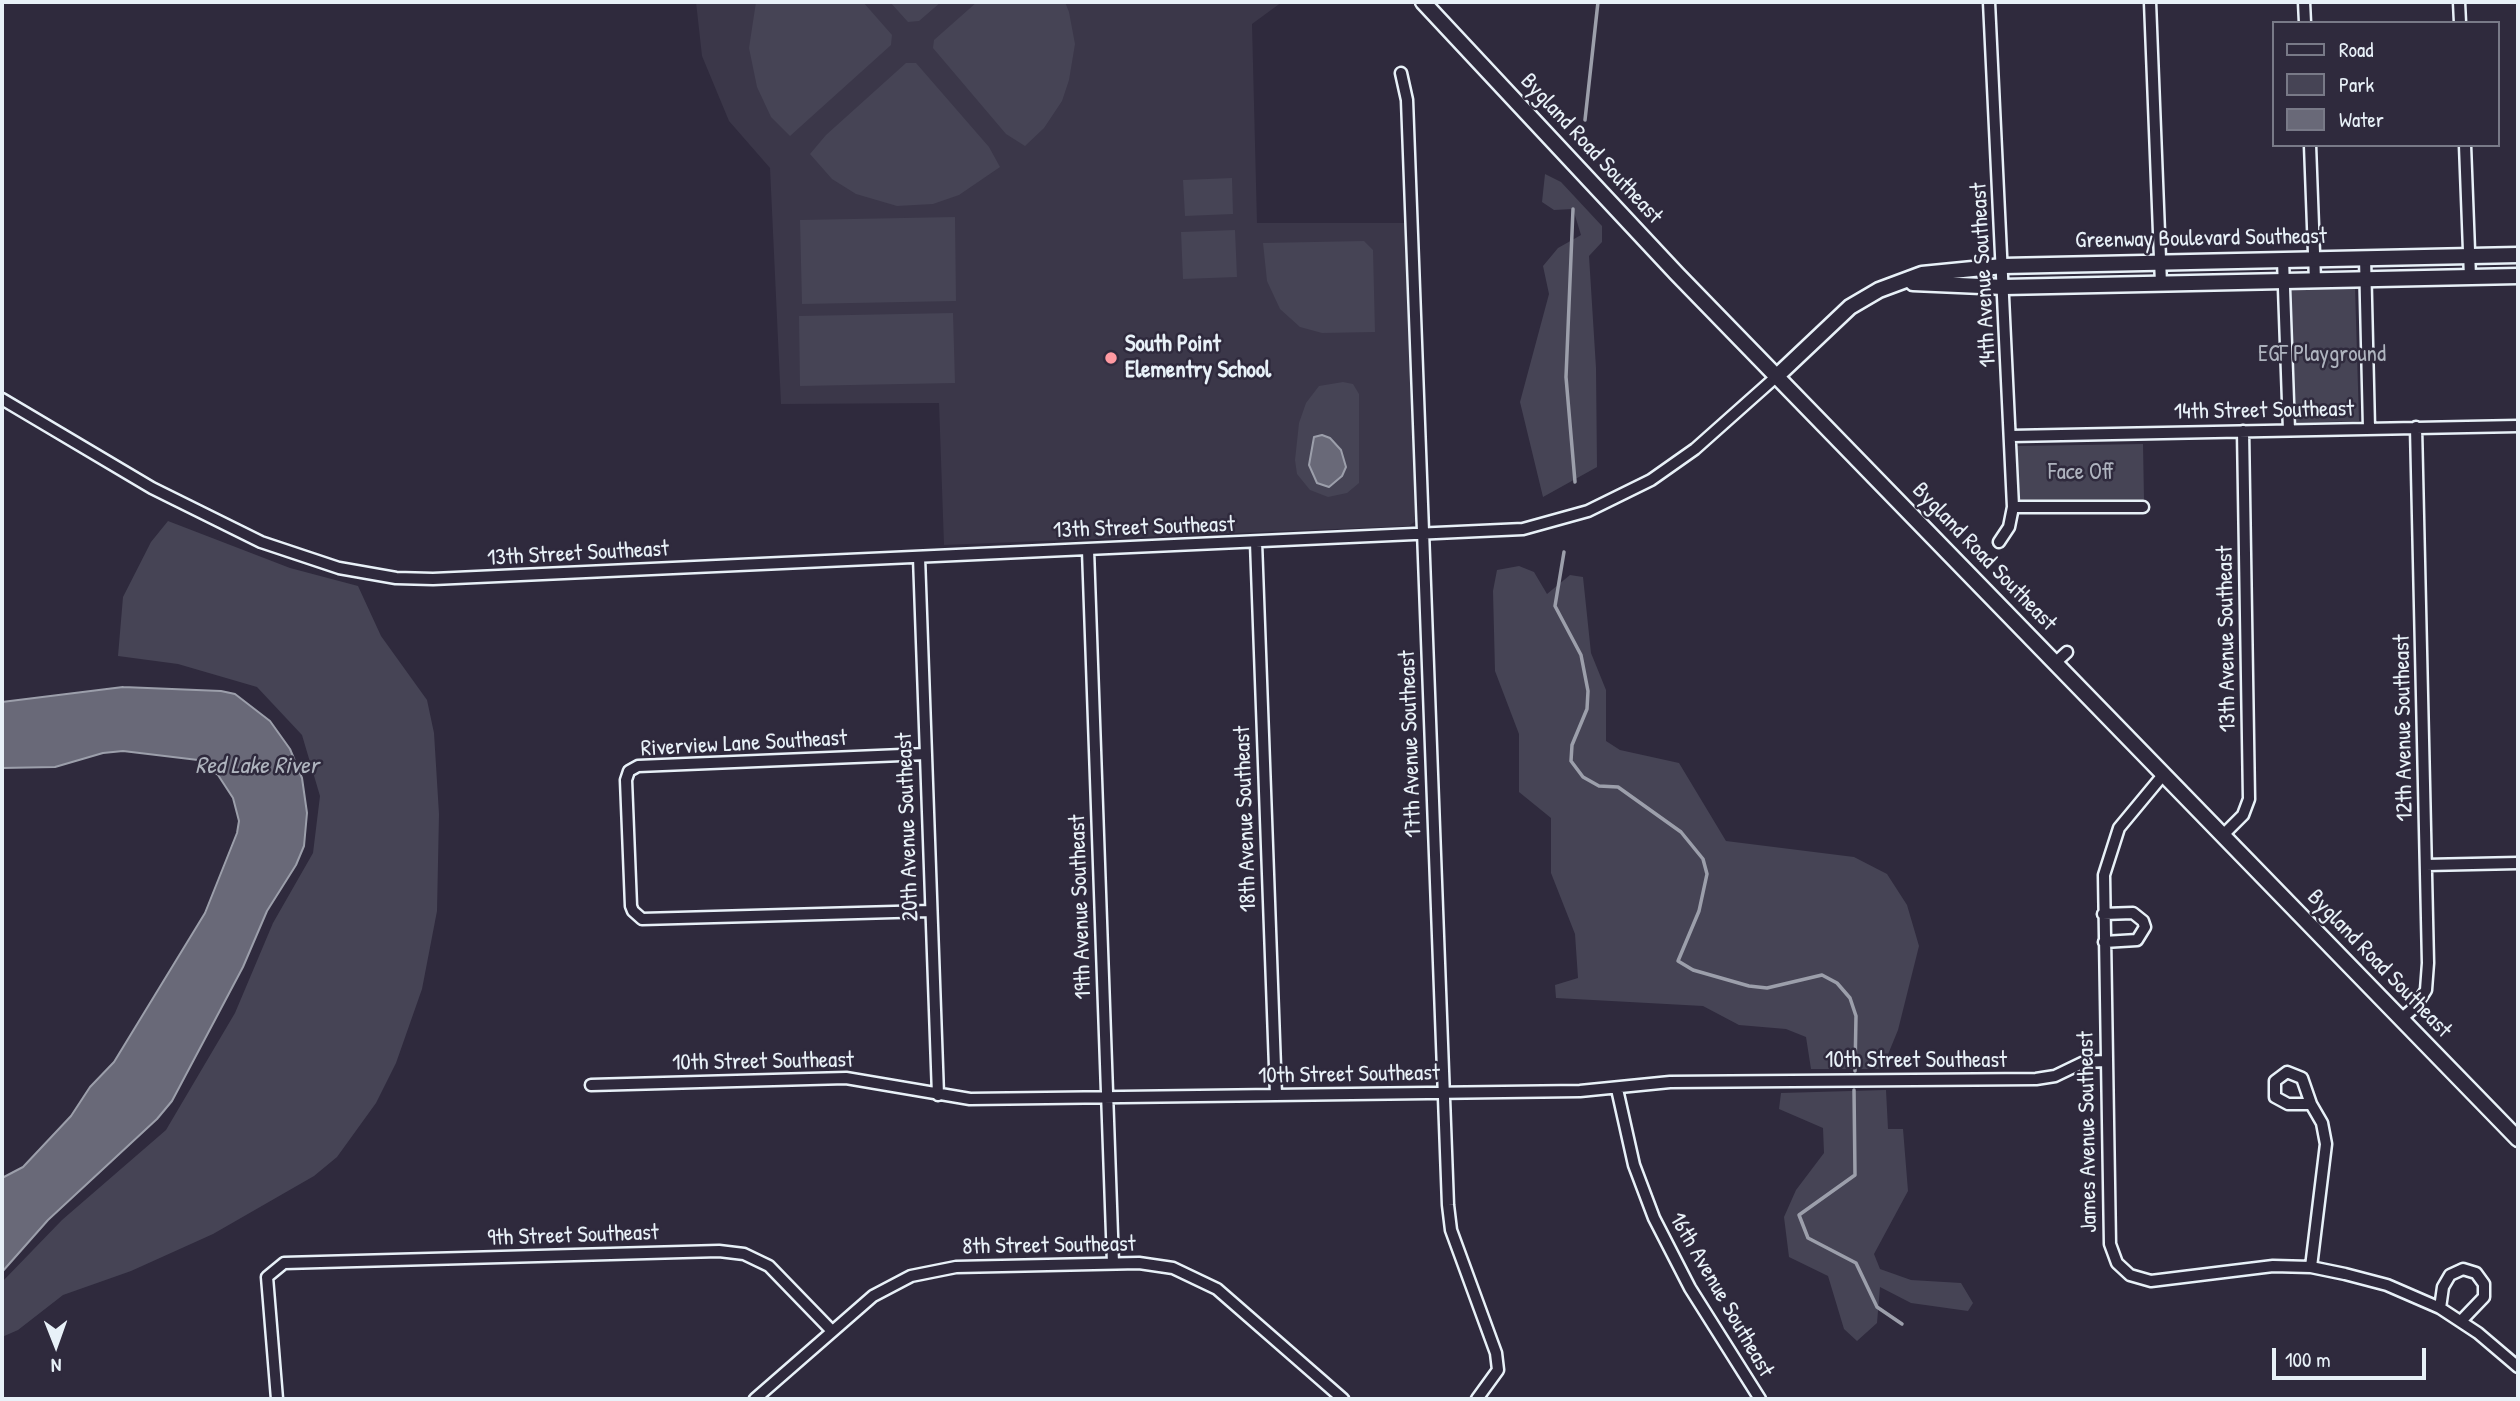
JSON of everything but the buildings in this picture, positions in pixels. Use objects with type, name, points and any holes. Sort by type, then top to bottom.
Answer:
[{"type":"street","name":"Bygland Road Southeast","points":[[1423,2],[1777,376],[2222,836],[2401,1019],[2515,1130]]},
{"type":"street","name":"14th Avenue Southeast","points":[[1989,2],[2013,507],[2009,527],[1999,542]]},
{"type":"street","points":[[2150,2],[2161,284]]},
{"type":"street","points":[[2304,2],[2305,21]]},
{"type":"street","points":[[2459,2],[2460,21]]},
{"type":"street","name":"17th Avenue Southeast","points":[[1401,73],[1407,100],[1443,1092],[1451,1230],[1496,1353],[1498,1370],[1477,1399]]},
{"type":"street","points":[[2310,147],[2315,280]]},
{"type":"street","points":[[2465,147],[2470,277]]},
{"type":"street","name":"Greenway Boulevard Southeast","points":[[1777,376],[1850,307],[1887,286],[1922,274],[2003,266],[2518,255]]},
{"type":"street","points":[[2365,258],[2369,428]]},
{"type":"street","points":[[2283,260],[2289,430]]},
{"type":"street","name":"Greenway Boulevard Southeast","points":[[1887,286],[1936,283],[2004,287],[2518,276]]},
{"type":"street","name":"13th Street Southeast","points":[[2,400],[152,488],[220,523],[296,555],[369,575],[466,578],[1523,528],[1598,507],[1631,492],[1674,465],[1777,376]]},
{"type":"street","name":"14th Street Southeast","points":[[2011,436],[2518,426]]},
{"type":"street","name":"12th Avenue Southeast","points":[[2401,1019],[2415,1007],[2426,990],[2426,865],[2416,427]]},
{"type":"street","name":"13th Avenue Southeast","points":[[2222,836],[2243,815],[2249,799],[2243,431]]},
{"type":"street","points":[[2013,507],[2143,507]]},
{"type":"street","name":"18th Avenue Southeast","points":[[1255,542],[1276,1095]]},
{"type":"street","name":"19th Avenue Southeast","points":[[1088,550],[1112,1263]]},
{"type":"street","name":"20th Avenue Southeast","points":[[919,557],[938,1095]]},
{"type":"street","points":[[2055,663],[2067,652]]},
{"type":"street","name":"Riverview Lane Southeast","points":[[926,754],[638,766],[629,771],[626,780],[631,906],[642,919],[930,911]]},
{"type":"street","name":"James Avenue Southeast","points":[[2163,775],[2119,828],[2111,844],[2104,875],[2110,1244],[2122,1268],[2130,1275],[2151,1281],[2231,1269],[2311,1267],[2388,1286],[2440,1308],[2461,1321],[2518,1367]]},
{"type":"street","points":[[2426,865],[2518,863]]},
{"type":"street","points":[[2103,914],[2133,913],[2143,921],[2145,927],[2137,940],[2104,942]]},
{"type":"street","name":"10th Street Southeast","points":[[592,1085],[846,1078],[970,1099],[1107,1098],[1617,1088],[1670,1082],[2036,1079],[2055,1076],[2084,1062],[2105,1061]]},
{"type":"street","name":"16th Avenue Southeast","points":[[1617,1088],[1634,1164],[1654,1218],[1690,1288],[1760,1399]]},
{"type":"street","points":[[2311,1104],[2322,1123],[2326,1144],[2311,1267]]},
{"type":"street","name":"9th Street Southeast","points":[[277,1399],[267,1277],[284,1263],[719,1251],[744,1254],[769,1266],[832,1331]]},
{"type":"street","name":"8th Street Southeast","points":[[755,1399],[881,1291],[911,1276],[933,1270],[1112,1263],[1158,1265],[1195,1277],[1217,1289],[1343,1399]]},
{"type":"street","points":[[2440,1308],[2444,1287],[2450,1275],[2463,1269],[2476,1273],[2484,1284],[2484,1297],[2461,1321]]},
{"type":"shaded area","points":[[696,2],[1282,2],[1252,24],[1257,223],[1406,223],[1417,520],[1409,526],[944,545],[939,403],[781,404],[770,168],[729,121],[702,56]]},
{"type":"green space","points":[[756,2],[863,2],[892,35],[891,45],[790,136],[771,117],[757,87],[749,48]]},
{"type":"green space","points":[[890,2],[941,2],[919,21],[908,22]]},
{"type":"green space","points":[[977,2],[1065,2],[1069,12],[1075,44],[1069,80],[1062,101],[1044,128],[1025,146],[1006,134],[933,48],[934,40]]},
{"type":"green space","points":[[906,63],[916,63],[989,147],[1000,167],[959,195],[933,204],[897,206],[856,194],[832,179],[810,154],[826,135]]},
{"type":"green space","points":[[1545,174],[1561,182],[1602,226],[1602,242],[1589,256],[1596,368],[1597,467],[1543,497],[1520,402],[1549,294],[1543,266],[1558,248],[1581,235],[1573,209],[1554,210],[1542,202]]},
{"type":"green space","points":[[1232,178],[1233,214],[1185,216],[1183,180]]},
{"type":"green space","points":[[955,217],[956,301],[802,304],[800,220]]},
{"type":"green space","points":[[1235,230],[1237,277],[1183,279],[1181,232]]},
{"type":"green space","points":[[1364,241],[1373,250],[1375,332],[1322,333],[1300,327],[1280,309],[1267,281],[1263,243]]},
{"type":"green space","name":"EGF Playground","points":[[2355,287],[2359,421],[2291,423],[2285,289]]},
{"type":"green space","points":[[953,313],[955,383],[800,386],[799,316]]},
{"type":"green space","points":[[1343,382],[1353,384],[1359,394],[1359,483],[1347,493],[1328,497],[1310,490],[1297,474],[1295,460],[1299,423],[1306,403],[1319,386]]},
{"type":"green space","name":"Face Off","points":[[2143,444],[2144,500],[2018,501],[2017,446]]},
{"type":"green space","points":[[168,521],[290,568],[358,586],[381,636],[427,700],[434,733],[439,814],[437,911],[422,989],[396,1063],[376,1103],[337,1157],[314,1176],[213,1234],[131,1271],[63,1295],[18,1330],[2,1337],[2,1282],[62,1220],[166,1130],[235,1013],[273,923],[313,853],[320,796],[302,735],[257,687],[178,664],[118,656],[123,597],[151,542]]},
{"type":"green space","points":[[1519,566],[1534,572],[1547,594],[1570,575],[1583,577],[1591,653],[1606,690],[1606,741],[1620,750],[1679,763],[1726,841],[1854,857],[1887,874],[1907,905],[1919,946],[1898,1030],[1882,1069],[1811,1069],[1806,1037],[1786,1029],[1739,1025],[1703,1006],[1556,998],[1555,985],[1578,978],[1575,934],[1551,873],[1551,818],[1519,792],[1519,734],[1495,671],[1493,591],[1497,570]]},
{"type":"green space","points":[[1886,1090],[1888,1129],[1903,1129],[1908,1191],[1874,1254],[1880,1269],[1911,1280],[1961,1283],[1973,1303],[1968,1311],[1911,1303],[1880,1287],[1877,1323],[1857,1341],[1844,1329],[1828,1276],[1789,1257],[1784,1217],[1796,1190],[1824,1153],[1823,1128],[1779,1109],[1781,1093]]},
{"type":"water","points":[[1322,435],[1330,438],[1341,450],[1346,467],[1342,476],[1329,487],[1317,483],[1309,465],[1314,437]]},
{"type":"water","name":"Red Lake River","points":[[123,687],[221,691],[235,694],[270,721],[290,749],[302,778],[307,813],[304,846],[296,865],[267,911],[243,967],[172,1101],[157,1119],[48,1220],[2,1272],[2,1178],[23,1167],[71,1116],[90,1087],[114,1062],[205,913],[237,833],[239,821],[233,798],[218,775],[198,760],[123,751],[103,753],[55,767],[2,768],[2,702]]},
{"type":"waterway","points":[[1585,120],[1598,2]]},
{"type":"waterway","points":[[1573,209],[1566,377],[1575,482]]},
{"type":"waterway","points":[[1564,552],[1555,606],[1581,655],[1588,691],[1587,709],[1572,745],[1571,761],[1583,777],[1599,786],[1618,787],[1681,832],[1703,859],[1707,874],[1699,911],[1678,961],[1693,970],[1749,986],[1767,988],[1822,975],[1837,983],[1850,998],[1856,1016],[1855,1071]]},
{"type":"waterway","points":[[1854,1090],[1855,1175],[1799,1215],[1808,1238],[1856,1263],[1877,1307],[1902,1324]]},
{"type":"place","name":"South Point Elementry School","points":[[1111,358]]}]
